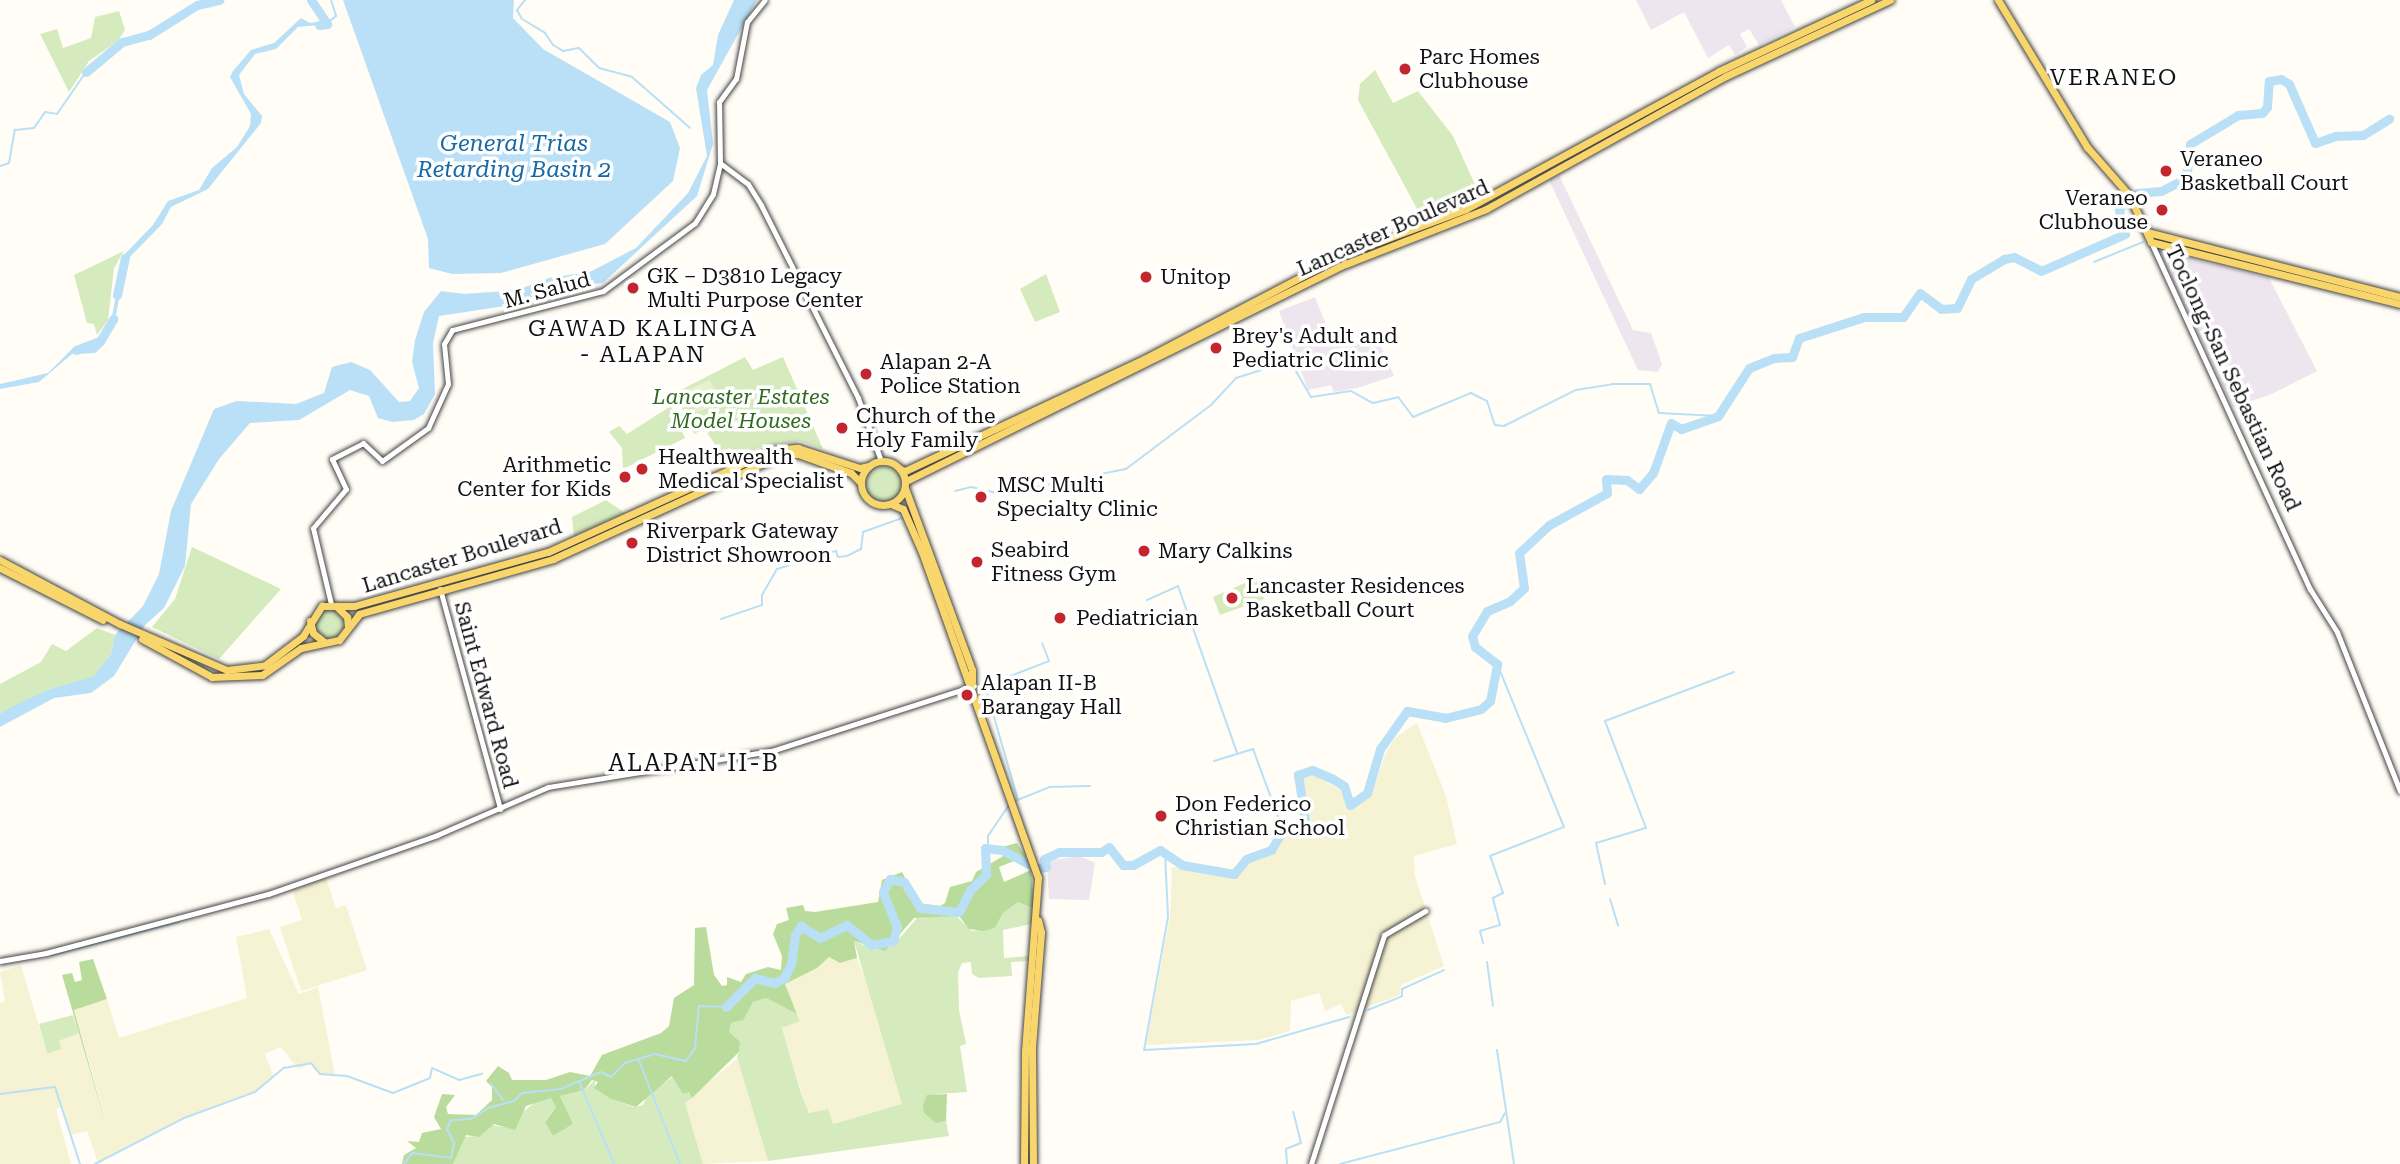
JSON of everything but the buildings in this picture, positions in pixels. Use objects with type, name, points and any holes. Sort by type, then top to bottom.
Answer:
[{"type":"main road","name":"Lancaster Boulevard","points":[[905,485],[1384,247],[1486,209],[1720,71],[1871,0]]},
{"type":"main road","name":"Lancaster Boulevard","points":[[900,469],[905,471],[1144,359],[1343,255],[1466,209],[1727,76],[1890,0]]},
{"type":"main road","name":"Toclong-San Sebastian Road","points":[[1998,0],[2087,147],[2129,195],[2151,242]]},
{"type":"main road","points":[[2147,232],[2400,304]]},
{"type":"main road","points":[[2151,242],[2400,297]]},
{"type":"main road","points":[[1296,279],[1300,287]]},
{"type":"main road","name":"Lancaster Boulevard","points":[[333,605],[354,606],[548,552],[773,450],[798,448],[853,466],[869,466]]},
{"type":"main road","name":"Lancaster Boulevard","points":[[348,627],[359,614],[553,559],[779,456],[798,454],[851,473],[861,483]]},
{"type":"main road","points":[[973,686],[972,670],[900,469],[881,461],[869,466],[861,483],[873,503],[900,506],[911,525],[973,686],[1038,878],[1025,1051],[1024,1164]]},
{"type":"main road","points":[[891,504],[905,485]]},
{"type":"main road","points":[[0,560],[119,626],[227,670],[265,664],[303,636],[318,608],[333,605],[347,617],[348,627],[339,640],[301,648],[262,675],[221,678],[147,638]]},
{"type":"main road","points":[[0,568],[53,591]]},
{"type":"main road","points":[[310,621],[317,638],[328,643]]},
{"type":"main road","points":[[1033,1164],[1032,1047],[1041,932],[1036,918]]},
{"type":"street","name":"M. Salud","points":[[333,605],[313,528],[346,489],[332,459],[363,443],[382,460],[433,420],[448,384],[443,350],[448,333],[603,291],[695,223],[713,194],[720,163],[719,102],[736,79],[747,22],[765,0]]},
{"type":"street","points":[[720,163],[748,184],[761,205],[858,398],[881,461]]},
{"type":"street","name":"Toclong-San Sebastian Road","points":[[2151,242],[2310,589],[2337,632],[2400,791]]},
{"type":"street","name":"Saint Edward Road","points":[[440,589],[500,809]]},
{"type":"street","points":[[0,961],[46,953],[268,894],[500,809],[548,787],[596,776],[771,751],[973,686]]},
{"type":"street","points":[[1311,1164],[1384,935],[1425,911]]},
{"type":"shaded area","points":[[1636,0],[1781,0],[1795,27],[1759,45],[1749,29],[1740,34],[1747,47],[1735,55],[1729,45],[1708,58],[1684,12],[1651,30]]},
{"type":"shaded area","points":[[1559,175],[1633,330],[1651,333],[1662,364],[1658,372],[1638,370],[1549,180]]},
{"type":"shaded area","points":[[2159,251],[2269,278],[2317,371],[2272,394],[2233,407]]},
{"type":"shaded area","points":[[1315,297],[1335,347],[1373,328],[1394,376],[1334,392],[1331,385],[1308,390],[1279,311]]},
{"type":"shaded area","points":[[1417,723],[1446,796],[1457,844],[1414,856],[1415,876],[1444,966],[1401,985],[1400,995],[1346,1015],[1341,1004],[1325,1011],[1319,993],[1291,1001],[1290,1031],[1259,1040],[1146,1045],[1170,916],[1172,867],[1236,877],[1247,863],[1274,853],[1285,833],[1311,823],[1302,778],[1312,774],[1340,789],[1349,810],[1371,795],[1386,753],[1395,738]]},
{"type":"shaded area","points":[[1079,856],[1095,863],[1089,900],[1049,899],[1047,861]]},
{"type":"shaded area","points":[[326,878],[336,908],[346,905],[367,970],[301,991],[280,927],[302,920],[292,889]]},
{"type":"shaded area","points":[[269,929],[299,994],[318,987],[335,1075],[320,1074],[312,1064],[298,1069],[281,1047],[265,1054],[274,1077],[255,1092],[184,1118],[98,1163],[87,1131],[70,1135],[61,1107],[56,1109],[71,1164],[0,1164],[0,1003],[5,1001],[0,972],[21,965],[47,1054],[59,1041],[79,1033],[107,1124],[74,1010],[107,999],[119,1038],[247,998],[236,937]]},
{"type":"shaded area","points":[[829,957],[840,963],[857,958],[878,1011],[903,1104],[833,1124],[807,1110],[782,1028],[800,1021],[785,984]]},
{"type":"shaded area","points":[[738,1058],[768,1161],[703,1164],[684,1102]]},
{"type":"green space","points":[[119,11],[125,30],[118,41],[89,61],[69,92],[40,34],[57,29],[63,48],[91,38],[95,17]]},
{"type":"green space","points":[[1375,70],[1393,103],[1418,91],[1453,136],[1477,189],[1421,216],[1358,100],[1360,84]]},
{"type":"green space","points":[[124,251],[114,268],[108,320],[97,335],[94,324],[87,323],[74,275]]},
{"type":"green space","points":[[1046,274],[1060,312],[1035,322],[1020,289]]},
{"type":"green space","name":"Lancaster Estates Model Houses","points":[[745,357],[753,370],[783,357],[823,449],[800,441],[766,445],[734,458],[730,448],[721,452],[704,429],[694,434],[675,393]]},
{"type":"green space","points":[[710,380],[720,403],[697,413],[687,390]]},
{"type":"green space","points":[[671,406],[685,438],[623,469],[622,448],[609,432],[619,426],[627,434]]},
{"type":"green space","points":[[883,466],[896,471],[901,484],[896,497],[883,502],[870,497],[865,484],[870,471]]},
{"type":"green space","points":[[606,500],[625,513],[574,536],[572,517]]},
{"type":"green space","points":[[192,547],[281,589],[219,659],[152,627],[175,599]]},
{"type":"green space","points":[[1256,578],[1264,599],[1220,615],[1213,597]]},
{"type":"green space","points":[[329,609],[339,614],[344,624],[339,634],[329,639],[319,634],[314,624],[319,614]]},
{"type":"green space","points":[[97,628],[115,635],[111,654],[93,678],[50,689],[0,714],[0,684],[41,662],[52,644],[66,651]]},
{"type":"green space","points":[[1017,843],[1033,868],[1024,866],[1019,859],[999,867],[1004,882],[1031,870],[1034,909],[1018,902],[1003,913],[995,928],[983,931],[969,929],[959,916],[914,918],[885,951],[854,941],[857,958],[840,963],[829,957],[817,968],[785,984],[797,1014],[766,998],[753,1002],[743,1020],[731,1023],[729,1032],[740,1042],[739,1052],[692,1098],[689,1092],[683,1094],[672,1076],[636,1107],[611,1099],[594,1088],[598,1082],[592,1080],[584,1090],[560,1096],[573,1124],[553,1136],[545,1122],[556,1107],[551,1098],[526,1106],[515,1130],[494,1124],[479,1137],[466,1135],[453,1164],[402,1164],[404,1155],[416,1148],[407,1141],[419,1142],[422,1133],[441,1129],[434,1117],[442,1094],[455,1095],[446,1107],[448,1114],[476,1115],[492,1100],[492,1087],[486,1081],[498,1066],[509,1073],[512,1080],[546,1080],[570,1072],[590,1076],[602,1055],[661,1033],[669,1026],[674,998],[694,985],[695,928],[706,927],[714,975],[722,986],[727,985],[727,977],[741,982],[746,974],[768,967],[781,970],[782,956],[773,934],[777,924],[789,920],[786,908],[803,905],[805,911],[815,912],[878,902],[882,880],[902,872],[919,903],[940,906],[945,903],[950,887],[972,881],[976,872],[1005,855],[1002,847]]},
{"type":"green space","points":[[1018,902],[1034,909],[1035,923],[1003,930],[1004,958],[1031,956],[1030,961],[1011,962],[1012,976],[979,978],[972,974],[971,962],[962,963],[958,972],[959,1010],[966,1044],[960,1046],[967,1092],[937,1094],[923,1105],[936,1123],[946,1121],[949,1136],[768,1161],[737,1057],[739,1052],[729,1032],[731,1023],[739,1021],[753,1002],[766,998],[797,1014],[800,1021],[782,1028],[809,1113],[828,1109],[833,1124],[902,1104],[854,941],[875,950],[893,946],[917,918],[955,915],[972,931],[995,928],[1003,913]]},
{"type":"green space","points":[[93,959],[107,999],[74,1010],[106,1125],[62,975],[72,973],[75,982],[82,980],[79,962]]},
{"type":"green space","points":[[73,1015],[79,1033],[59,1041],[61,1049],[47,1054],[39,1024]]},
{"type":"green space","points":[[674,1076],[683,1094],[689,1091],[692,1098],[685,1103],[703,1164],[453,1164],[463,1137],[479,1136],[492,1125],[504,1127],[538,1100],[552,1098],[556,1107],[545,1121],[553,1136],[573,1124],[560,1096],[584,1090],[595,1080],[595,1088],[611,1099],[634,1107],[643,1105],[647,1095]]},
{"type":"green space","points":[[947,1094],[946,1121],[936,1123],[924,1113],[923,1105],[927,1095]]},
{"type":"water","name":"General Trias Retarding Basin 2","points":[[343,0],[514,0],[513,18],[543,49],[670,122],[680,148],[673,181],[605,244],[501,273],[452,274],[429,268],[428,239]]},
{"type":"water","points":[[734,0],[757,0],[707,90],[713,144],[697,196],[603,283],[561,287],[511,305],[439,316],[433,343],[435,394],[424,414],[414,420],[392,422],[378,418],[369,396],[350,390],[299,420],[250,423],[219,459],[191,504],[185,566],[164,608],[145,625],[114,676],[91,693],[54,698],[0,727],[0,714],[50,689],[93,677],[111,654],[115,635],[143,606],[159,574],[171,511],[214,409],[237,401],[296,404],[324,393],[332,367],[351,362],[370,370],[399,402],[410,401],[419,388],[412,362],[415,340],[424,312],[441,291],[496,298],[549,278],[590,272],[636,248],[688,193],[707,156],[696,88],[701,75],[713,65],[718,35]]},
{"type":"water","points":[[301,18],[310,23],[331,20],[330,24],[298,27],[276,49],[255,54],[239,75],[244,94],[262,116],[261,123],[208,189],[171,207],[162,224],[127,260],[113,329],[103,346],[95,353],[72,354],[39,382],[0,389],[0,384],[48,373],[73,348],[98,344],[110,328],[123,256],[153,225],[168,201],[199,190],[212,168],[237,147],[250,126],[251,114],[230,77],[233,71],[251,50],[274,43]]},
{"type":"waterway","points":[[86,72],[122,42],[149,35],[197,5],[219,0]]},
{"type":"waterway","points":[[311,0],[327,24],[319,25]]},
{"type":"waterway","points":[[330,21],[336,16],[331,0]]},
{"type":"waterway","points":[[525,0],[517,10],[522,19],[545,33],[553,45],[563,51],[579,48],[599,68],[632,77],[690,128]]},
{"type":"waterway","points":[[0,166],[9,163],[15,130],[34,128],[45,112],[57,114],[86,72]]},
{"type":"waterway","points":[[2137,193],[2161,191],[2181,181],[2187,171],[2190,144],[2238,115],[2262,113],[2267,107],[2269,81],[2281,79],[2289,84],[2315,143],[2335,136],[2363,135],[2389,119]]},
{"type":"waterway","points":[[1038,868],[1046,867],[1044,859],[1059,852],[1101,852],[1109,847],[1123,865],[1133,865],[1160,850],[1182,865],[1234,874],[1246,859],[1271,850],[1283,830],[1305,820],[1298,775],[1312,770],[1333,779],[1344,786],[1350,805],[1367,793],[1380,749],[1407,711],[1445,718],[1481,709],[1490,701],[1497,664],[1475,647],[1472,636],[1487,611],[1510,601],[1524,588],[1519,553],[1549,525],[1607,493],[1606,479],[1627,480],[1639,489],[1653,473],[1671,423],[1681,429],[1718,416],[1749,368],[1774,358],[1792,357],[1799,338],[1864,317],[1903,317],[1920,293],[1941,309],[1957,308],[1971,279],[2004,259],[2014,257],[2041,271],[2125,234],[2119,210],[2128,196]]},
{"type":"waterway","points":[[2094,262],[2143,242]]},
{"type":"waterway","points":[[117,295],[125,258]]},
{"type":"waterway","points":[[463,298],[519,294]]},
{"type":"waterway","points":[[76,350],[100,341],[113,319]]},
{"type":"waterway","points":[[955,491],[971,487],[1002,494],[1126,469],[1211,405],[1236,378],[1290,361],[1311,397],[1351,391],[1373,403],[1398,397],[1413,417],[1471,393],[1487,401],[1495,425],[1504,426],[1576,390],[1612,384],[1650,384],[1659,413],[1718,416]]},
{"type":"waterway","points":[[721,619],[762,605],[762,595],[777,569],[836,551],[838,557],[847,556],[861,549],[863,532],[905,517]]},
{"type":"waterway","points":[[1147,600],[1178,586],[1237,753]]},
{"type":"waterway","points":[[1018,800],[985,686],[1049,661],[1042,643]]},
{"type":"waterway","points":[[1483,943],[1480,931],[1500,925],[1493,898],[1503,893],[1490,856],[1564,827],[1497,664]]},
{"type":"waterway","points":[[1605,884],[1596,843],[1646,828],[1605,721],[1734,672]]},
{"type":"waterway","points":[[1214,761],[1253,749],[1283,830]]},
{"type":"waterway","points":[[1015,801],[1049,787],[1090,786]]},
{"type":"waterway","points":[[988,847],[988,836],[1009,805]]},
{"type":"waterway","points":[[726,1007],[755,978],[774,983],[784,978],[791,964],[795,935],[801,926],[820,938],[847,925],[872,945],[893,941],[897,927],[883,892],[890,879],[904,882],[920,908],[959,912],[970,890],[986,875],[985,848],[1002,850],[1034,867]]},
{"type":"waterway","points":[[1165,853],[1168,917],[1144,1050],[1256,1044],[1349,1017]]},
{"type":"waterway","points":[[1610,899],[1618,926]]},
{"type":"waterway","points":[[52,955],[179,922]]},
{"type":"waterway","points":[[1487,962],[1493,1006]]},
{"type":"waterway","points":[[1368,1010],[1402,996],[1402,989],[1444,970]]},
{"type":"waterway","points":[[404,1164],[412,1153],[451,1158],[454,1143],[447,1129],[451,1120],[471,1119],[488,1108],[514,1101],[522,1093],[561,1089],[601,1072],[611,1077],[625,1063],[655,1054],[686,1061],[695,1048],[699,1006],[726,1007]]},
{"type":"waterway","points":[[1497,1050],[1514,1164]]},
{"type":"waterway","points":[[639,1061],[680,1164]]},
{"type":"waterway","points":[[95,1164],[184,1118],[255,1092],[284,1068],[311,1063],[320,1074],[347,1076],[393,1093],[430,1078],[432,1068],[459,1080],[482,1074]]},
{"type":"waterway","points":[[579,1081],[614,1164]]},
{"type":"waterway","points":[[491,1084],[503,1100]]},
{"type":"waterway","points":[[0,1094],[55,1087],[80,1164]]},
{"type":"waterway","points":[[1287,1164],[1286,1149],[1301,1143],[1293,1112]]},
{"type":"waterway","points":[[1340,1164],[1500,1122],[1505,1113]]},
{"type":"place","name":"Parc Homes Clubhouse","points":[[1405,69]]},
{"type":"place","name":"Veraneo Basketball Court","points":[[2166,171]]},
{"type":"place","name":"Veraneo Clubhouse","points":[[2162,210]]},
{"type":"place","name":"Unitop","points":[[1146,277]]},
{"type":"place","name":"GK – D3810 Legacy Multi Purpose Center","points":[[633,288]]},
{"type":"place","name":"Brey's Adult and Pediatric Clinic","points":[[1216,348]]},
{"type":"place","name":"Alapan 2-A Police Station","points":[[866,374]]},
{"type":"place","name":"Church of the Holy Family","points":[[842,428]]},
{"type":"place","name":"Healthwealth Medical Specialist","points":[[642,469]]},
{"type":"place","name":"Arithmetic Center for Kids","points":[[625,477]]},
{"type":"place","name":"MSC Multi Specialty Clinic","points":[[981,497]]},
{"type":"place","name":"Riverpark Gateway District Showroon","points":[[632,543]]},
{"type":"place","name":"Mary Calkins","points":[[1144,551]]},
{"type":"place","name":"Seabird Fitness Gym","points":[[977,562]]},
{"type":"place","name":"Lancaster Residences Basketball Court","points":[[1232,598]]},
{"type":"place","name":"Pediatrician","points":[[1060,618]]},
{"type":"place","name":"Alapan II-B Barangay Hall","points":[[967,695]]},
{"type":"place","name":"Don Federico Christian School","points":[[1161,816]]},
{"type":"district","name":"VERANEO","points":[[2114,78]]},
{"type":"district","name":"GAWAD KALINGA - ALAPAN","points":[[643,342]]},
{"type":"district","name":"ALAPAN II-B","points":[[694,764]]}]
